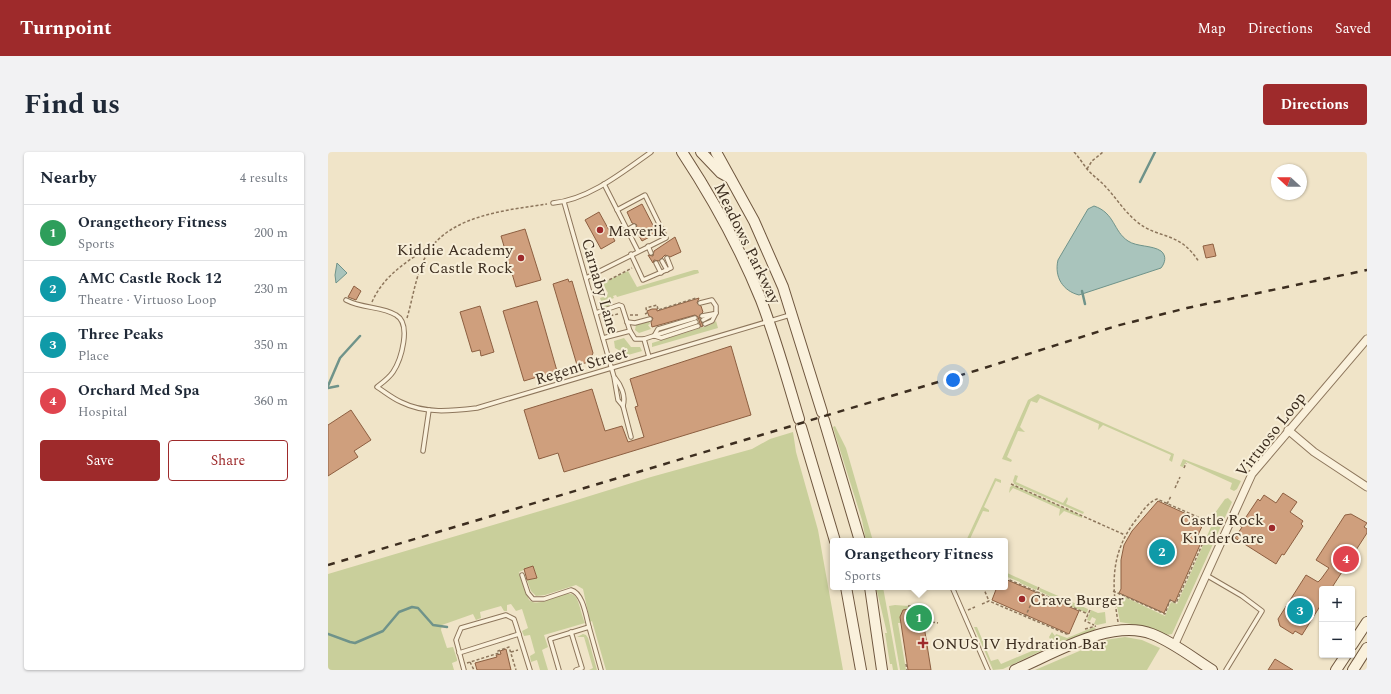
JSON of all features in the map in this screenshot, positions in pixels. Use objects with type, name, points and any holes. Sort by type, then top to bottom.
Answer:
[{"type":"main road","name":"Meadows Parkway","points":[[682,152],[709,194],[732,236],[769,321],[834,538]]},
{"type":"main road","points":[[701,152],[722,173],[731,178]]},
{"type":"main road","name":"Meadows Parkway","points":[[716,152],[767,248],[792,314],[859,538]]},
{"type":"main road","points":[[847,590],[861,670]]},
{"type":"main road","points":[[870,590],[882,670]]},
{"type":"main road","points":[[1355,640],[1367,622]]},
{"type":"main road","points":[[1015,670],[1100,634],[1114,630],[1132,629],[1145,632],[1174,646],[1212,670]]},
{"type":"main road","points":[[1353,670],[1367,648]]},
{"type":"main road","points":[[1336,670],[1344,658]]},
{"type":"street","name":"Virtuoso Loop","points":[[1174,646],[1252,474],[1367,339]]},
{"type":"street","points":[[1288,430],[1314,452],[1367,487]]},
{"type":"lane","points":[[553,203],[564,202],[604,184],[651,152]]},
{"type":"lane","points":[[604,184],[638,251]]},
{"type":"lane","points":[[586,278],[631,254],[666,238],[645,195],[617,210]]},
{"type":"lane","name":"Carnaby Lane","points":[[564,202],[614,377],[618,400],[623,406],[632,437]]},
{"type":"lane","points":[[650,218],[655,215]]},
{"type":"lane","points":[[627,230],[634,226]]},
{"type":"lane","points":[[658,241],[661,247]]},
{"type":"lane","points":[[654,244],[656,249]]},
{"type":"lane","points":[[648,246],[651,253]]},
{"type":"lane","points":[[631,254],[643,280],[672,268],[667,258]]},
{"type":"lane","points":[[662,261],[667,270]]},
{"type":"lane","points":[[656,263],[661,273]]},
{"type":"lane","points":[[346,300],[370,308],[384,310],[396,315],[402,319],[405,326]]},
{"type":"lane","points":[[700,303],[714,301],[716,306],[716,313],[712,321],[705,324]]},
{"type":"lane","points":[[596,313],[622,306],[630,331],[636,339],[644,339],[654,336],[661,338],[698,326]]},
{"type":"lane","points":[[703,318],[716,313]]},
{"type":"lane","name":"Regent Street","points":[[405,326],[402,351],[398,364],[389,377],[377,387],[401,402],[429,410],[446,412],[477,408],[792,314]]},
{"type":"lane","points":[[627,322],[635,323],[650,319]]},
{"type":"lane","points":[[654,336],[658,329],[696,320]]},
{"type":"lane","points":[[603,338],[630,331]]},
{"type":"lane","points":[[644,339],[649,357]]},
{"type":"lane","points":[[424,450],[429,410]]},
{"type":"lane","points":[[522,575],[528,593],[533,598],[540,599],[567,591],[575,591],[579,596],[601,670]]},
{"type":"lane","points":[[1206,575],[1242,596],[1262,611],[1226,670]]},
{"type":"lane","points":[[953,590],[988,670]]},
{"type":"lane","points":[[464,670],[459,653],[457,636],[461,628],[506,615],[514,619],[530,670]]},
{"type":"lane","points":[[559,670],[550,639],[589,627]]},
{"type":"lane","points":[[571,632],[582,668],[576,670]]},
{"type":"lane","points":[[459,653],[519,634]]},
{"type":"path","points":[[1074,152],[1087,169],[1104,185],[1135,221],[1143,227],[1171,236],[1186,245],[1199,262]]},
{"type":"path","points":[[1087,169],[1092,161],[1103,152]]},
{"type":"path","points":[[370,308],[377,290],[390,276],[454,228],[471,219],[496,212],[553,203]]},
{"type":"path","points":[[405,326],[420,271],[427,254],[437,242]]},
{"type":"path","points":[[595,284],[607,281],[633,267]]},
{"type":"path","points":[[630,315],[647,313],[646,308],[657,305],[658,310],[702,296]]},
{"type":"path","points":[[607,325],[612,324],[609,316],[618,314]]},
{"type":"path","points":[[1184,468],[1186,463]]},
{"type":"path","points":[[1175,488],[1180,476]]},
{"type":"path","points":[[1012,484],[1125,535]]},
{"type":"path","points":[[1167,504],[1171,496]]},
{"type":"path","points":[[1118,622],[1113,591],[1114,568],[1125,535],[1143,510],[1153,500],[1157,499],[1200,518]]},
{"type":"path","points":[[1113,591],[1164,614],[1170,600],[1176,603],[1206,536]]},
{"type":"path","points":[[1008,579],[1088,614]]},
{"type":"path","points":[[1025,617],[1039,587]]},
{"type":"path","points":[[984,590],[989,601],[1070,636]]},
{"type":"path","points":[[982,604],[989,601]]},
{"type":"path","points":[[966,611],[975,608]]},
{"type":"path","points":[[1090,610],[1085,621],[1098,627]]},
{"type":"path","points":[[932,622],[938,623]]},
{"type":"path","points":[[1082,630],[1094,625]]},
{"type":"path","points":[[467,663],[499,653],[498,650],[509,647],[516,670]]},
{"type":"path","points":[[511,652],[518,650]]},
{"type":"path","points":[[470,662],[474,670]]},
{"type":"path","points":[[906,664],[907,670]]},
{"type":"green space","points":[[698,270],[699,273],[617,297],[616,295],[613,296],[614,298],[609,300],[610,306],[603,307],[600,298],[607,296],[608,293],[602,283],[628,271],[637,287]]},
{"type":"green space","points":[[649,321],[650,324],[648,325],[651,329],[639,333],[635,330],[636,325]]},
{"type":"green space","points":[[716,321],[718,328],[652,347],[652,343],[710,325]]},
{"type":"green space","points":[[624,338],[631,347],[640,347],[642,351],[628,355],[615,348],[614,341]]},
{"type":"green space","points":[[1038,394],[1174,454],[1172,462],[1169,460],[1171,455],[1103,425],[1098,430],[1099,424],[1040,398],[1037,403],[1031,401],[1020,427],[1025,432],[1018,431],[1007,457],[1012,460],[1011,462],[1002,459],[1028,400]]},
{"type":"green space","points":[[835,426],[846,448],[872,538],[865,538],[862,520],[833,427]]},
{"type":"green space","points":[[793,432],[796,452],[818,530],[843,670],[606,670],[592,621],[590,622],[583,589],[576,585],[545,595],[536,596],[531,591],[527,580],[537,577],[533,566],[519,572],[529,600],[534,602],[547,601],[565,594],[571,594],[576,598],[585,623],[544,635],[548,647],[542,650],[548,670],[540,670],[537,660],[531,662],[530,656],[535,653],[530,635],[524,636],[522,631],[528,628],[522,609],[516,611],[511,604],[507,605],[507,611],[504,611],[501,606],[480,612],[481,618],[476,620],[473,614],[442,625],[441,630],[447,648],[453,647],[457,659],[457,661],[452,663],[454,670],[328,670],[328,574],[651,477],[752,449],[770,439]]},
{"type":"green space","points":[[1183,459],[1241,481],[1237,489],[1234,491],[1230,489],[1232,483],[1186,462],[1183,467],[1180,466]]},
{"type":"green space","points":[[1015,475],[1018,476],[1016,482],[1063,503],[1067,497],[1068,499],[1066,504],[1084,512],[1083,514],[1014,484],[1013,481]]},
{"type":"green space","points":[[995,478],[1001,480],[1001,483],[996,481],[984,507],[989,510],[989,512],[983,511],[970,538],[967,538]]},
{"type":"green space","points":[[1013,485],[1082,516],[1082,518],[1064,511],[1059,516],[1060,509],[1013,488],[1009,493],[1010,487]]},
{"type":"green space","points":[[1228,498],[1232,502],[1172,634],[1166,635],[1143,626],[1120,622],[1115,596],[1121,599],[1123,596],[1165,616],[1171,602],[1177,604],[1211,527],[1215,513],[1225,499]]},
{"type":"green space","points":[[1008,573],[1038,587],[1036,590],[1008,577]]},
{"type":"green space","points":[[1040,588],[1088,609],[1087,613],[1068,605],[1068,603],[1063,600],[1062,602],[1039,591]]},
{"type":"green space","points":[[877,590],[884,590],[898,670],[893,670],[892,664],[890,664],[885,633],[887,633]]},
{"type":"green space","points":[[889,606],[922,607],[921,609],[903,610],[900,617],[901,623],[898,623],[906,670],[900,670]]},
{"type":"green space","points":[[1091,610],[1098,613],[1105,612],[1106,623],[1097,625],[1094,624],[1096,619],[1092,617],[1090,621],[1087,620]]},
{"type":"green space","points":[[974,627],[977,627],[991,661],[998,659],[1001,664],[1039,648],[1038,641],[1042,644],[1043,650],[1003,669],[993,670]]},
{"type":"green space","points":[[1094,627],[1096,629],[1063,643],[1062,642],[1057,646],[1052,643],[1049,637],[1052,632],[1055,636],[1056,634],[1067,638]]},
{"type":"green space","points":[[583,634],[588,638],[597,670],[589,670],[593,668],[584,637],[577,637]]},
{"type":"green space","points":[[1125,637],[1142,640],[1160,648],[1147,670],[1035,670],[1105,640]]},
{"type":"water","points":[[1094,206],[1106,213],[1119,232],[1128,241],[1161,251],[1165,260],[1161,268],[1079,295],[1064,287],[1057,272],[1058,260],[1088,209]]},
{"type":"water","points":[[337,263],[347,273],[336,283],[335,275]]},
{"type":"building","name":"Maverik","points":[[642,204],[657,233],[642,241],[635,229],[637,225],[632,223],[627,212]]},
{"type":"building","name":"Maverik","points":[[599,212],[615,241],[601,249],[585,220]]},
{"type":"building","name":"Kiddie Academy of Castle Rock","points":[[525,229],[541,280],[516,287],[501,236]]},
{"type":"building","points":[[675,237],[681,252],[670,257],[665,255],[659,261],[654,260],[653,263],[648,255],[653,256],[654,251]]},
{"type":"building","points":[[1213,244],[1216,256],[1206,258],[1203,246]]},
{"type":"building","points":[[568,279],[569,282],[572,281],[593,353],[589,362],[577,365],[553,284]]},
{"type":"building","points":[[354,286],[361,291],[356,300],[348,297]]},
{"type":"building","points":[[699,298],[697,303],[701,306],[703,312],[699,316],[703,326],[701,327],[698,317],[695,315],[652,327],[651,322],[653,318],[649,316],[647,311],[657,309],[657,311]]},
{"type":"building","points":[[537,301],[557,371],[524,381],[503,311]]},
{"type":"building","points":[[480,306],[494,352],[481,356],[480,350],[472,352],[460,312]]},
{"type":"building","points":[[731,346],[751,415],[564,472],[558,453],[539,459],[524,410],[592,389],[605,431],[622,426],[628,442],[644,437],[635,407],[638,406],[630,379]]},
{"type":"building","points":[[351,410],[371,440],[354,451],[358,457],[328,476],[328,425]]},
{"type":"building","name":"Castle Rock KinderCare","points":[[1283,493],[1297,502],[1290,512],[1303,521],[1301,524],[1303,526],[1284,555],[1282,554],[1276,564],[1235,538],[1242,527],[1240,526],[1258,499],[1260,501],[1264,495],[1276,503]]},
{"type":"building","points":[[1158,501],[1204,522],[1198,535],[1203,538],[1175,602],[1170,600],[1164,613],[1119,593],[1121,589],[1121,560],[1124,545],[1132,531]]},
{"type":"building","points":[[1351,514],[1367,523],[1364,527],[1367,529],[1367,533],[1333,586],[1319,586],[1319,608],[1302,635],[1295,631],[1293,634],[1280,626],[1278,619],[1306,575],[1318,582],[1329,568],[1316,560],[1345,515]]},
{"type":"building","points":[[533,566],[537,578],[527,580],[524,569]]},
{"type":"building","points":[[1008,580],[1079,611],[1069,634],[992,600],[996,590],[1008,590]]},
{"type":"building","points":[[921,607],[931,670],[908,670],[900,617],[903,610]]},
{"type":"building","points":[[506,649],[511,670],[477,670],[475,663],[497,657],[496,655],[501,654],[500,651]]},
{"type":"building","points":[[1275,659],[1293,670],[1268,670]]},
{"type":"waterway","points":[[1140,182],[1155,152]]},
{"type":"waterway","points":[[1082,291],[1085,304]]},
{"type":"waterway","points":[[328,386],[340,358],[360,336]]},
{"type":"waterway","points":[[328,388],[338,386]]},
{"type":"waterway","points":[[328,634],[355,643],[383,631],[399,612],[412,607],[418,608],[433,625],[447,627]]},
{"type":"railway","points":[[328,565],[978,370],[1116,326],[1187,308],[1367,270]]},
{"type":"place","name":"Maverik","points":[[600,230]]},
{"type":"place","name":"Kiddie Academy of Castle Rock","points":[[521,258]]},
{"type":"place","name":"Castle Rock KinderCare","points":[[1272,528]]},
{"type":"place","name":"AMC Castle Rock 12","points":[[1162,552]]},
{"type":"place","name":"Orchard Med Spa","points":[[1346,559]]},
{"type":"place","name":"Crave Burger","points":[[1022,599]]},
{"type":"place","name":"Three Peaks","points":[[1300,611]]},
{"type":"place","name":"Orangetheory Fitness","points":[[919,618]]},
{"type":"place","name":"ONUS IV Hydration Bar","points":[[923,643]]}]
